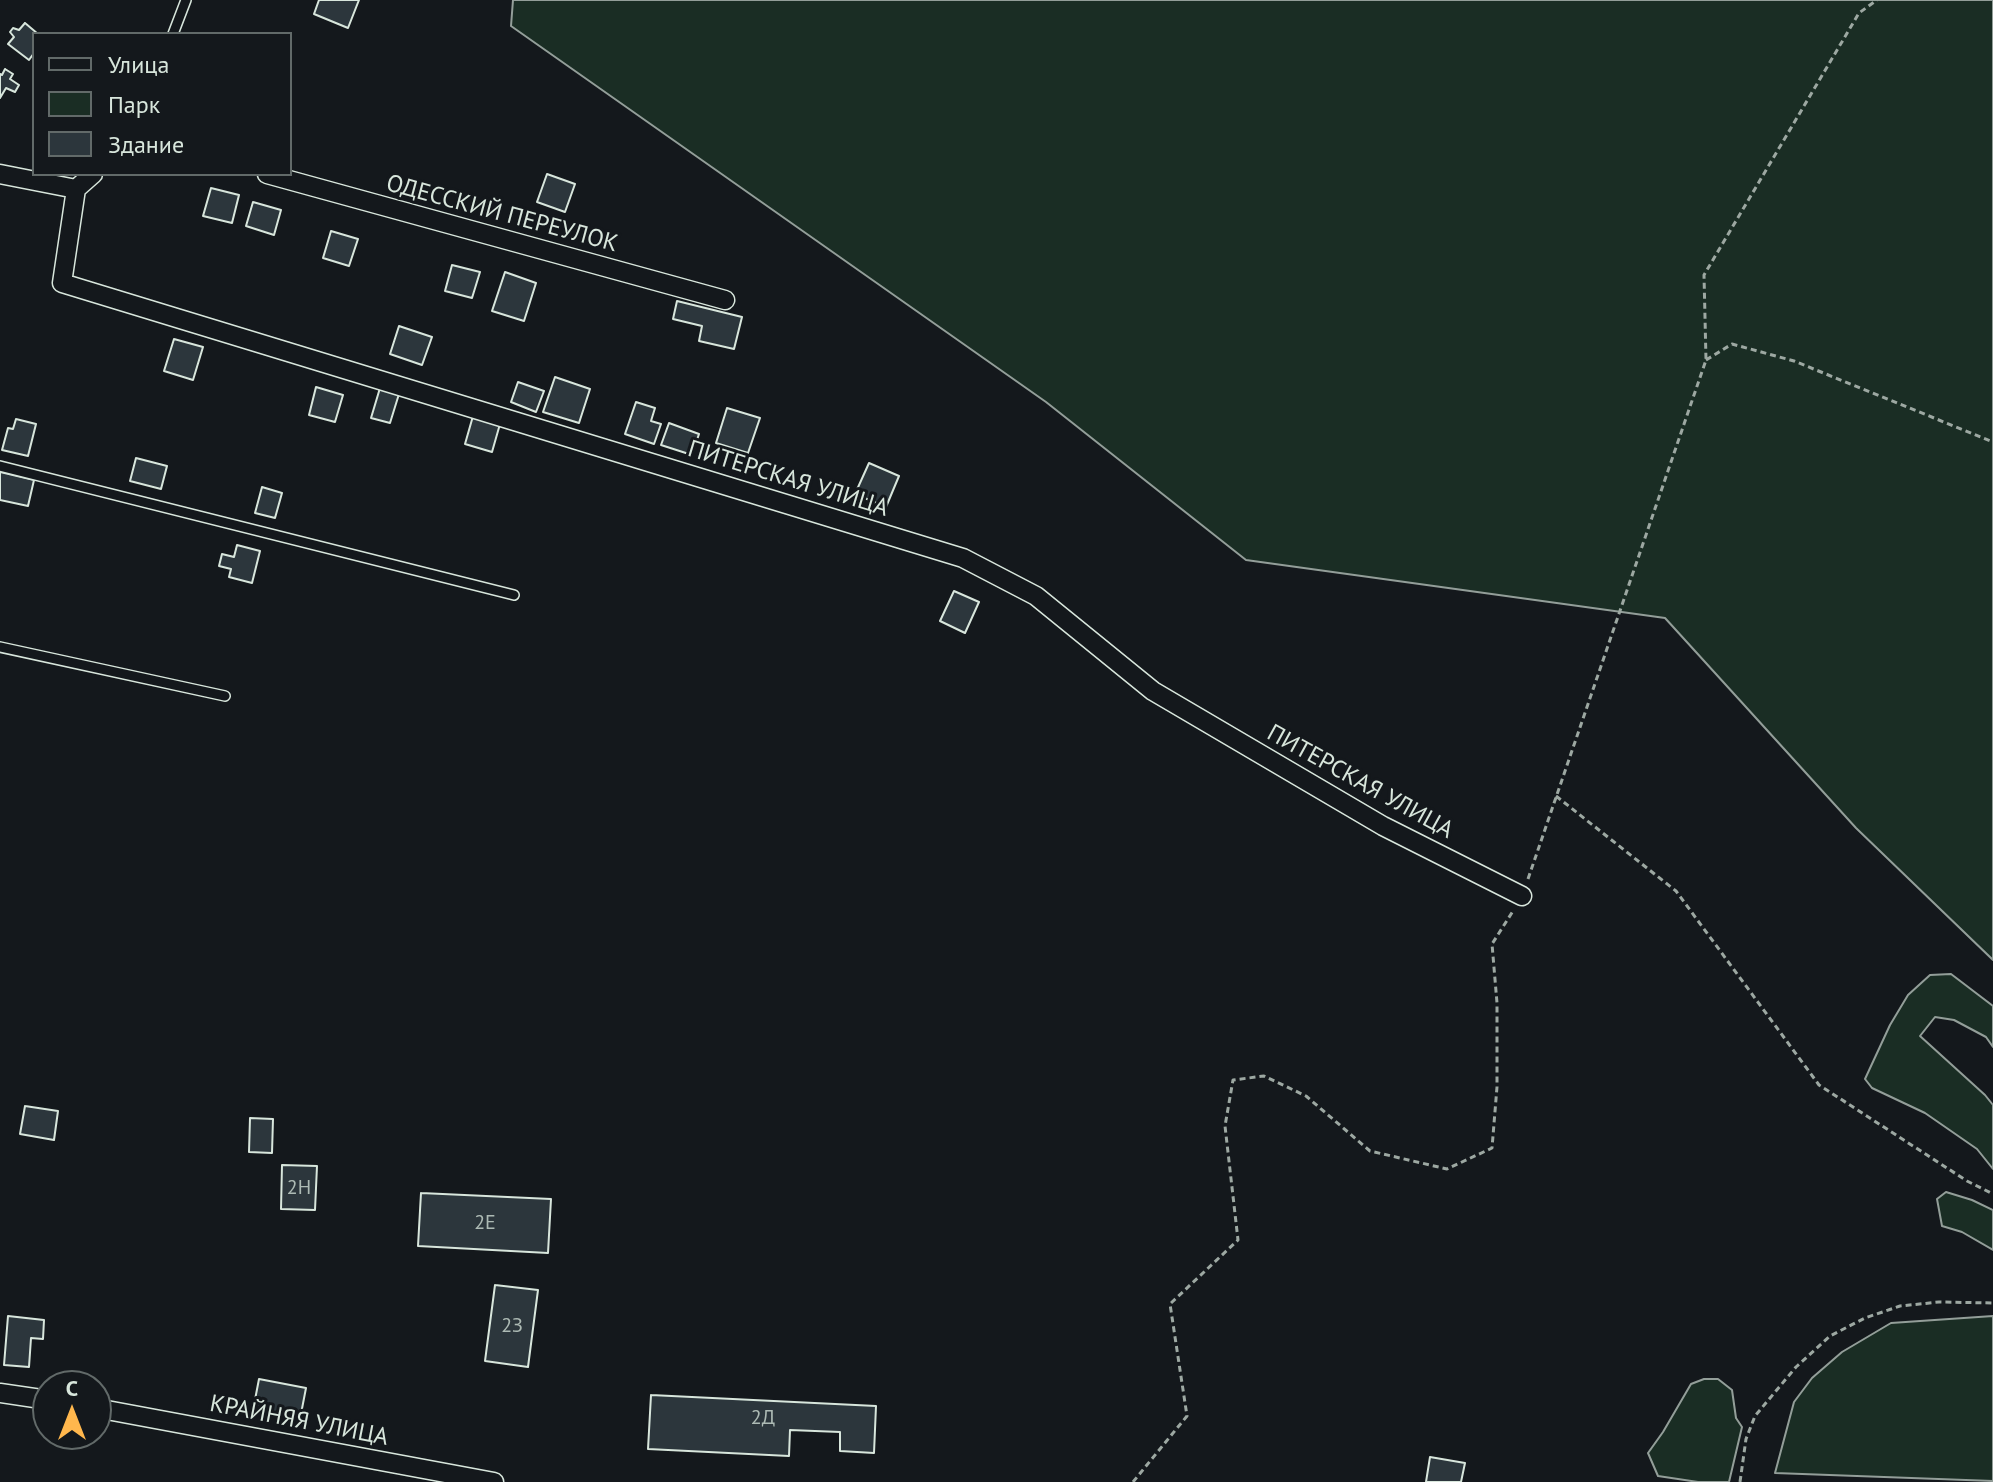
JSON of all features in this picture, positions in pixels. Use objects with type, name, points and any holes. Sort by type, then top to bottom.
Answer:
[{"type":"street","points":[[0,174],[76,189],[91,176]]},
{"type":"street","name":"ОДЕССКИЙ ПЕРЕУЛОК","points":[[274,176],[725,300]]},
{"type":"street","name":"ПИТЕРСКАЯ УЛИЦА","points":[[76,189],[62,283],[963,558],[1036,596],[1153,691],[1383,826],[1522,896]]},
{"type":"street","points":[[0,1393],[32,1398]]},
{"type":"street","name":"КРАЙНЯЯ УЛИЦА","points":[[112,1411],[494,1482]]},
{"type":"lane","points":[[174,32],[186,0]]},
{"type":"lane","points":[[0,466],[514,595]]},
{"type":"lane","points":[[0,647],[225,696]]},
{"type":"path","points":[[1133,1482],[1187,1416],[1170,1304],[1238,1240],[1225,1126],[1233,1080],[1264,1076],[1306,1096],[1370,1151],[1447,1169],[1492,1148],[1497,1087],[1497,1003],[1492,944],[1522,896],[1706,360],[1704,275],[1859,13],[1877,0]]},
{"type":"path","points":[[1706,360],[1732,344],[1794,361],[1993,442]]},
{"type":"path","points":[[1556,796],[1676,891],[1819,1085],[1967,1181],[1993,1194]]},
{"type":"path","points":[[1740,1482],[1746,1439],[1755,1416],[1796,1367],[1830,1336],[1865,1318],[1900,1306],[1939,1302],[1993,1303]]},
{"type":"green space","points":[[513,0],[1993,0],[1993,960],[1856,828],[1665,618],[1246,560],[1046,402],[511,26]]},
{"type":"green space","points":[[1951,974],[1993,1006],[1993,1047],[1986,1037],[1954,1020],[1935,1017],[1920,1036],[1993,1105],[1993,1169],[1977,1149],[1925,1113],[1872,1088],[1865,1079],[1908,995],[1930,975]]},
{"type":"green space","points":[[1946,1192],[1993,1210],[1993,1250],[1962,1232],[1942,1226],[1937,1199]]},
{"type":"green space","points":[[1993,1316],[1993,1481],[1775,1473],[1794,1402],[1812,1378],[1842,1352],[1891,1323]]},
{"type":"green space","points":[[1704,1379],[1718,1379],[1732,1390],[1736,1418],[1742,1427],[1729,1482],[1698,1482],[1658,1476],[1648,1453],[1691,1384]]},
{"type":"building","points":[[319,0],[359,0],[348,28],[314,14]]},
{"type":"building","points":[[25,23],[36,32],[32,32],[32,56],[29,60],[8,44],[14,37],[10,32],[13,28],[19,30]]},
{"type":"building","points":[[5,69],[13,74],[10,79],[19,85],[15,92],[6,88],[0,98],[0,74]]},
{"type":"building","points":[[547,174],[575,184],[565,212],[537,202]]},
{"type":"building","points":[[211,188],[239,195],[232,223],[203,216]]},
{"type":"building","points":[[253,202],[281,210],[274,235],[246,226]]},
{"type":"building","points":[[331,231],[358,239],[349,266],[323,258]]},
{"type":"building","points":[[452,265],[480,272],[472,298],[445,291]]},
{"type":"building","points":[[505,272],[536,283],[524,321],[492,311]]},
{"type":"building","points":[[677,301],[742,317],[734,349],[699,341],[702,326],[673,319]]},
{"type":"building","points":[[399,326],[432,337],[422,365],[390,354]]},
{"type":"building","points":[[174,339],[203,347],[193,380],[164,371]]},
{"type":"building","points":[[555,377],[590,389],[579,423],[543,412]]},
{"type":"building","points":[[518,382],[544,391],[536,412],[511,402]]},
{"type":"building","points":[[316,387],[343,395],[335,422],[309,415]]},
{"type":"building","points":[[380,388],[399,394],[390,423],[371,418]]},
{"type":"building","points":[[636,402],[655,408],[651,421],[661,424],[654,444],[625,434]]},
{"type":"building","points":[[727,408],[760,418],[748,453],[716,443]]},
{"type":"building","points":[[473,416],[500,424],[492,452],[465,444]]},
{"type":"building","points":[[16,419],[36,424],[28,456],[2,450],[8,428],[13,429]]},
{"type":"building","points":[[669,423],[699,434],[692,455],[661,445]]},
{"type":"building","points":[[136,458],[167,466],[161,489],[130,481]]},
{"type":"building","points":[[869,463],[899,476],[886,507],[855,494]]},
{"type":"building","points":[[0,472],[34,480],[28,506],[0,500]]},
{"type":"building","points":[[262,487],[282,493],[275,518],[255,513]]},
{"type":"building","points":[[237,545],[260,551],[252,583],[229,577],[231,569],[219,566],[222,554],[234,557]]},
{"type":"building","points":[[954,591],[979,602],[965,633],[940,621]]},
{"type":"building","points":[[25,1106],[58,1111],[54,1140],[20,1134]]},
{"type":"building","points":[[250,1118],[273,1119],[272,1153],[249,1152]]},
{"type":"building","points":[[282,1165],[317,1166],[315,1210],[281,1209]]},
{"type":"building","points":[[421,1193],[551,1199],[548,1253],[418,1246]]},
{"type":"building","points":[[495,1285],[538,1290],[528,1367],[485,1361]]},
{"type":"building","points":[[8,1316],[44,1320],[43,1339],[31,1338],[29,1367],[4,1365]]},
{"type":"building","points":[[259,1379],[306,1388],[300,1419],[253,1410]]},
{"type":"building","points":[[651,1395],[876,1406],[874,1453],[840,1451],[840,1432],[790,1430],[789,1456],[648,1449]]},
{"type":"building","points":[[1430,1457],[1465,1463],[1461,1482],[1426,1482]]}]
